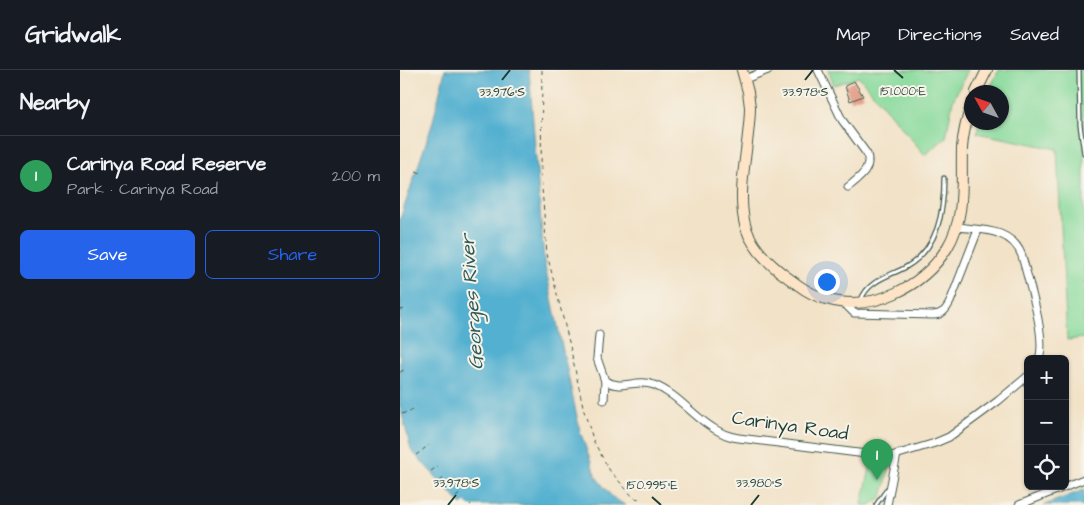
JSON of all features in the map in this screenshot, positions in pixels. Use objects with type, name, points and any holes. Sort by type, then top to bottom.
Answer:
[{"type":"main road","points":[[980,85],[987,70]]},
{"type":"main road","points":[[744,75],[750,114],[743,200],[745,223],[749,235],[764,258],[786,276],[815,295],[827,300],[844,303],[860,302],[893,294],[916,281],[940,257],[953,238],[956,227],[962,197],[963,141],[966,130]]},
{"type":"street","points":[[744,75],[768,70]]},
{"type":"street","points":[[818,70],[842,120],[869,158],[865,172],[848,187]]},
{"type":"street","points":[[956,227],[992,231],[1006,236],[1015,242],[1020,251],[1042,340],[1040,355]]},
{"type":"street","points":[[844,303],[854,313],[941,314],[950,302],[978,230]]},
{"type":"street","points":[[599,335],[597,358],[605,381],[604,400]]},
{"type":"street","name":"Carinya Road","points":[[605,381],[615,386],[646,382],[653,384],[672,394],[710,426],[727,435],[882,456],[897,454],[949,437],[1024,379]]},
{"type":"street","points":[[887,505],[897,454]]},
{"type":"street","points":[[1019,505],[1084,479]]},
{"type":"lane","points":[[1079,70],[1080,125],[1084,153]]},
{"type":"lane","points":[[860,302],[868,287],[913,262],[931,242],[936,233],[942,212],[944,178]]},
{"type":"lane","points":[[876,505],[885,494],[892,480]]},
{"type":"path","points":[[542,70],[541,174],[547,254],[584,411],[594,442],[610,471],[634,498],[641,499]]},
{"type":"path","points":[[416,171],[421,173]]},
{"type":"path","points":[[400,310],[405,309]]},
{"type":"path","points":[[400,372],[406,369]]},
{"type":"path","points":[[402,414],[414,409]]},
{"type":"path","points":[[416,455],[429,445]]},
{"type":"path","points":[[431,471],[438,466]]},
{"type":"path","points":[[440,481],[445,477]]},
{"type":"path","points":[[456,498],[461,493]]},
{"type":"green space","points":[[828,70],[968,70],[953,100],[946,137],[925,155],[859,77],[834,85]]},
{"type":"green space","points":[[999,70],[1084,70],[1084,338],[1067,340],[1057,149],[977,133],[978,130],[1009,130],[1009,85],[992,85]]},
{"type":"green space","points":[[872,459],[891,463],[882,497],[870,505],[862,505]]},
{"type":"water","name":"Georges River","points":[[445,70],[529,70],[544,261],[580,431],[596,477],[612,497],[625,505],[468,505],[465,502],[462,505],[411,450],[400,406],[400,219],[432,125]]},
{"type":"water","points":[[1084,490],[1084,505],[1044,505]]},
{"type":"building","points":[[854,81],[863,96],[850,101],[845,86]]},
{"type":"place","name":"Carinya Road Reserve","points":[[877,480]]}]
